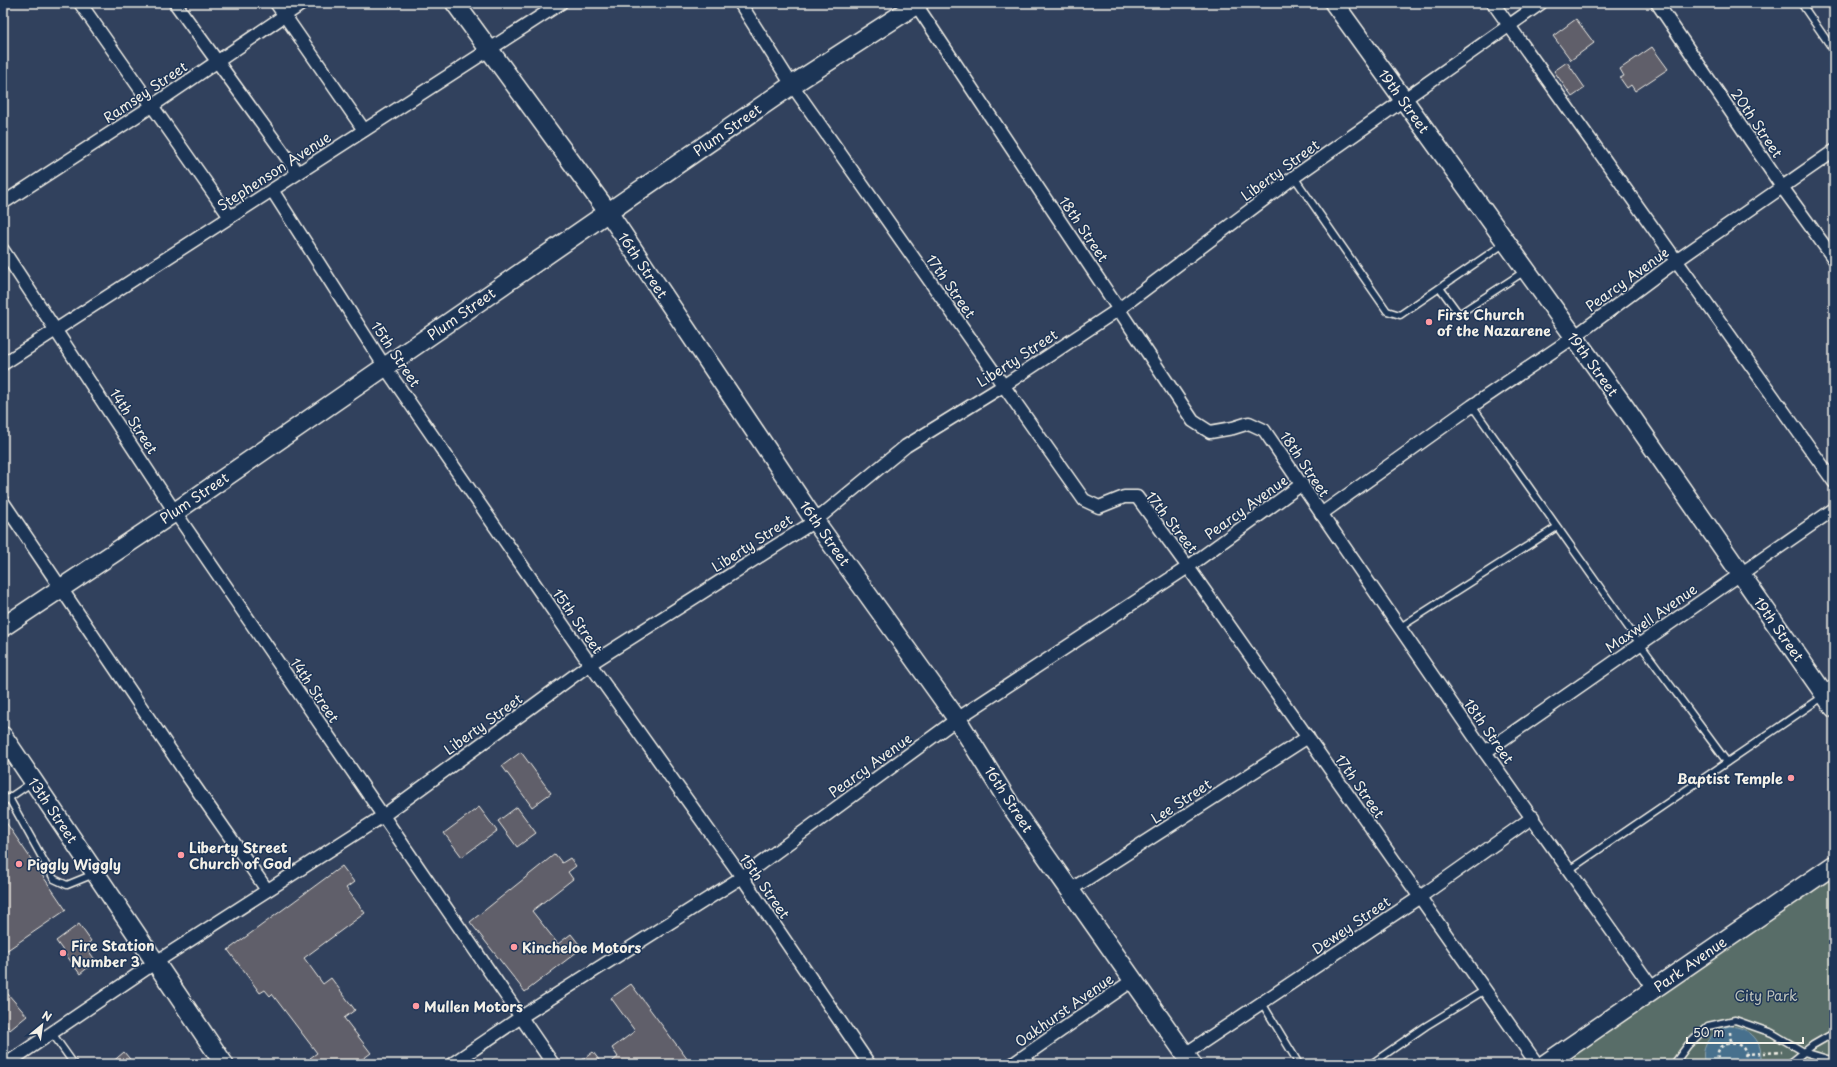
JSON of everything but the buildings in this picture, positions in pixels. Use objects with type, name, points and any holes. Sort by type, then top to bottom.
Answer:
[{"type":"street","points":[[80,3],[230,218]]},
{"type":"street","points":[[175,3],[298,173]]},
{"type":"street","points":[[276,3],[364,130]]},
{"type":"street","name":"Ramsey Street","points":[[3,203],[152,106],[303,3]]},
{"type":"street","name":"16th Street","points":[[455,3],[608,212],[815,520],[958,718],[1013,809],[1189,1059]]},
{"type":"street","name":"Stephenson Avenue","points":[[3,364],[561,3]]},
{"type":"street","name":"17th Street","points":[[740,3],[792,84],[1084,500],[1099,507],[1124,497],[1137,497],[1188,567],[1538,1064]]},
{"type":"street","name":"19th Street","points":[[1334,3],[1574,337],[1740,574],[1829,694]]},
{"type":"street","points":[[1493,3],[1834,482]]},
{"type":"street","name":"Liberty Street","points":[[6,1064],[156,962],[383,816],[590,664],[815,520],[906,446],[1003,386],[1119,309],[1294,177],[1404,101],[1541,3]]},
{"type":"street","name":"20th Street","points":[[1657,3],[1782,187],[1834,259]]},
{"type":"street","name":"Plum Street","points":[[3,626],[175,512],[792,84],[917,4]]},
{"type":"street","name":"18th Street","points":[[917,4],[1194,421],[1210,432],[1233,428],[1248,423],[1264,430],[1485,752],[1653,989]]},
{"type":"street","name":"Pearcy Avenue","points":[[1321,514],[1472,406],[1574,337],[1676,262],[1834,151]]},
{"type":"street","name":"15th Street","points":[[272,190],[385,367],[590,664],[742,877],[869,1064]]},
{"type":"street","name":"14th Street","points":[[3,250],[175,512],[553,1064]]},
{"type":"street","name":"Pearcy Avenue","points":[[452,1064],[521,1017],[742,877],[958,718],[1188,567],[1302,484]]},
{"type":"street","points":[[3,502],[62,587],[189,778],[268,890]]},
{"type":"street","name":"Maxwell Avenue","points":[[1485,752],[1834,509]]},
{"type":"street","name":"13th Street","points":[[3,736],[224,1064]]},
{"type":"street","name":"Lee Street","points":[[1070,890],[1308,737]]},
{"type":"street","name":"Dewey Street","points":[[1189,1059],[1262,1003],[1420,897],[1533,818]]},
{"type":"street","name":"Park Avenue","points":[[1545,1064],[1834,865]]},
{"type":"street","name":"Oakhurst Avenue","points":[[1017,1063],[1133,980]]},
{"type":"lane","points":[[1801,3],[1834,51]]},
{"type":"lane","points":[[1294,177],[1387,311],[1400,315],[1506,242]]},
{"type":"lane","points":[[1440,288],[1459,314],[1526,270]]},
{"type":"lane","points":[[1472,406],[1640,644],[1727,762]]},
{"type":"lane","points":[[1399,628],[1557,527]]},
{"type":"lane","points":[[1569,870],[1829,694]]},
{"type":"lane","points":[[3,802],[34,781]]},
{"type":"lane","points":[[9,798],[54,879],[67,885],[96,874]]},
{"type":"lane","points":[[1371,1064],[1426,1026],[1485,990]]},
{"type":"lane","points":[[1262,1003],[1299,1064]]},
{"type":"lane","points":[[1674,1064],[1688,1045],[1708,1026],[1735,1020],[1772,1033],[1804,1052],[1834,1061]]},
{"type":"lane","points":[[52,1032],[74,1064]]},
{"type":"lane","points":[[1790,1064],[1804,1052],[1834,1033]]},
{"type":"path","points":[[1720,1064],[1718,1054],[1720,1050],[1726,1044],[1731,1043],[1739,1045],[1745,1054],[1743,1064]]},
{"type":"path","points":[[1745,1054],[1783,1052]]},
{"type":"green space","name":"City Park","points":[[1834,865],[1834,1064],[1545,1064]]},
{"type":"water","points":[[1729,1026],[1743,1029],[1754,1037],[1760,1049],[1760,1064],[1705,1064],[1704,1051],[1708,1040],[1717,1031]]},
{"type":"place","name":"First Church of the Nazarene","points":[[1429,322]]},
{"type":"place","name":"Baptist Temple","points":[[1791,778]]},
{"type":"place","name":"Liberty Street Church of God","points":[[181,855]]},
{"type":"place","name":"Piggly Wiggly","points":[[19,864]]},
{"type":"place","name":"Kincheloe Motors","points":[[514,947]]},
{"type":"place","name":"Fire Station Number 3","points":[[63,953]]},
{"type":"place","name":"Mullen Motors","points":[[416,1006]]}]
